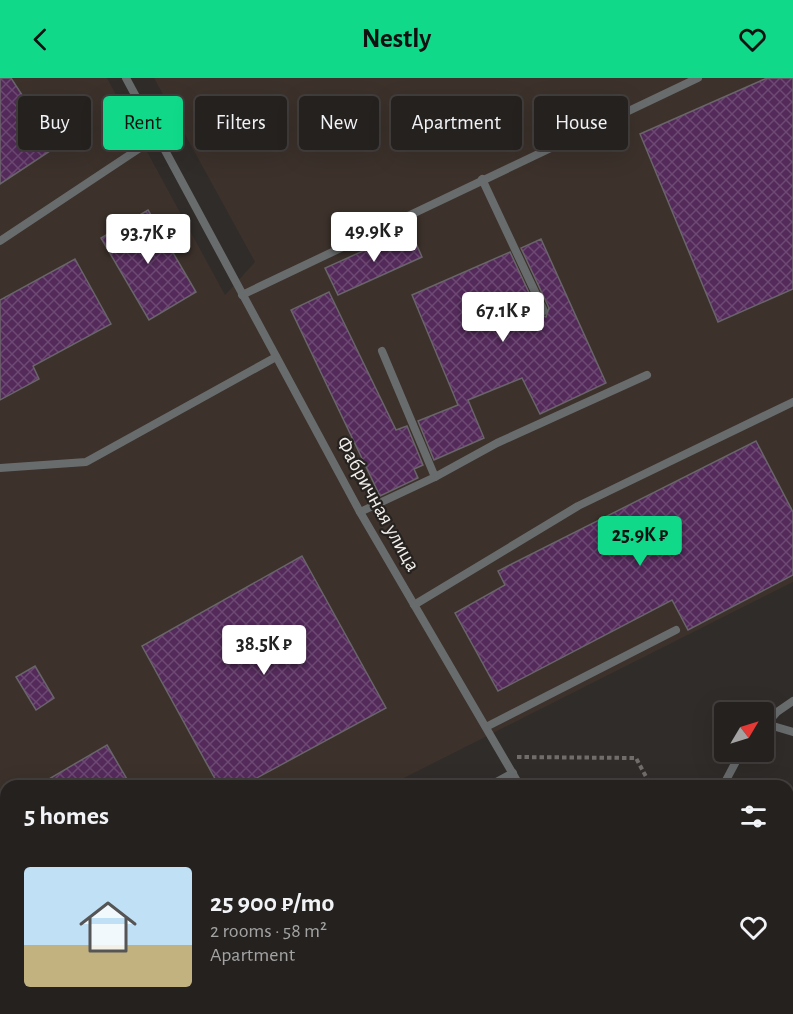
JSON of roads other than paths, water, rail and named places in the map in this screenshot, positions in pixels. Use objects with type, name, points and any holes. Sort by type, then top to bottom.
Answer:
[{"type":"lane","name":"Фабричная улица","points":[[126,78],[136,96]]},
{"type":"lane","points":[[242,295],[698,78]]},
{"type":"lane","points":[[0,241],[137,150]]},
{"type":"lane","name":"Фабричная улица","points":[[165,150],[360,512],[517,780]]},
{"type":"lane","points":[[482,179],[544,311]]},
{"type":"lane","points":[[382,351],[435,477]]},
{"type":"lane","points":[[0,468],[86,462],[276,357]]},
{"type":"lane","points":[[360,512],[435,477],[496,442],[647,375]]},
{"type":"lane","points":[[414,605],[578,506],[793,402]]},
{"type":"lane","points":[[486,727],[676,630]]},
{"type":"lane","points":[[774,717],[793,701]]},
{"type":"lane","points":[[774,727],[793,732]]},
{"type":"lane","points":[[726,780],[736,762]]},
{"type":"lane","points":[[500,780],[513,773]]}]
